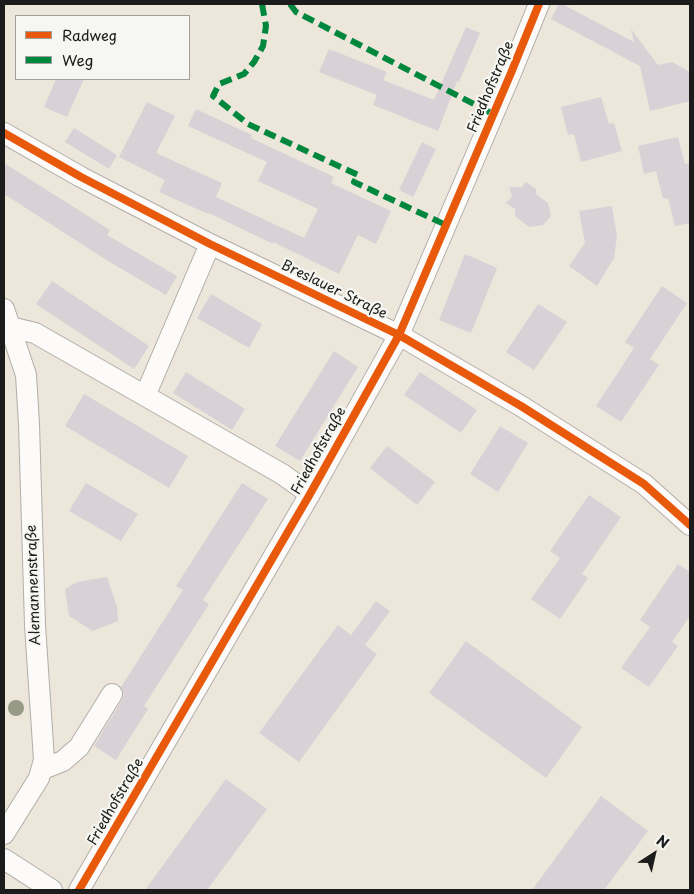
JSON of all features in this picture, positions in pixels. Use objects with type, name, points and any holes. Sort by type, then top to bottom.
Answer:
[{"type":"street","name":"Friedhofstraße","points":[[79,890],[310,494],[399,335],[539,4]]},
{"type":"street","name":"Breslauer Straße","points":[[4,133],[81,177],[210,244],[399,335],[522,406],[644,484],[690,525]]},
{"type":"street","points":[[145,396],[210,244]]},
{"type":"street","name":"Alemannenstraße","points":[[7,318],[145,396]]},
{"type":"street","name":"Alemannenstraße","points":[[4,834],[39,778],[44,760],[36,645],[26,375],[7,318]]},
{"type":"street","name":"Friedhofstraße","points":[[145,396],[282,474],[310,494]]},
{"type":"street","points":[[43,769],[63,761],[79,747],[112,694]]},
{"type":"street","points":[[4,859],[52,890]]},
{"type":"building","points":[[559,4],[634,42],[631,29],[658,65],[672,62],[690,72],[690,101],[650,111],[640,66],[551,19]]},
{"type":"building","points":[[466,27],[480,33],[459,82],[457,81],[438,131],[373,105],[377,95],[319,72],[329,49],[387,72],[383,80],[434,100]]},
{"type":"building","points":[[56,80],[84,80],[67,117],[44,107]]},
{"type":"building","points":[[601,97],[609,124],[614,123],[622,151],[581,162],[574,134],[568,135],[561,107]]},
{"type":"building","points":[[147,102],[175,116],[156,153],[222,183],[216,197],[304,238],[318,209],[258,181],[267,162],[188,126],[196,109],[252,135],[251,138],[334,177],[331,183],[391,211],[376,244],[358,235],[339,274],[273,242],[273,244],[209,213],[159,192],[165,180],[119,157]]},
{"type":"building","points":[[74,128],[117,155],[109,169],[65,142]]},
{"type":"building","points":[[678,137],[685,164],[690,163],[690,223],[675,226],[668,198],[663,199],[656,171],[644,174],[638,146]]},
{"type":"building","points":[[422,142],[436,149],[413,197],[399,190]]},
{"type":"building","points":[[4,163],[110,230],[107,235],[177,276],[166,295],[108,261],[4,194]]},
{"type":"building","points":[[526,182],[536,189],[536,194],[548,203],[551,216],[543,225],[529,227],[515,216],[515,209],[506,203],[512,196],[509,187],[522,187]]},
{"type":"building","points":[[612,206],[617,236],[614,258],[597,286],[569,266],[585,243],[579,211]]},
{"type":"building","points":[[465,254],[497,268],[471,333],[439,320]]},
{"type":"building","points":[[52,281],[149,346],[134,369],[36,304]]},
{"type":"building","points":[[662,286],[687,303],[650,359],[659,365],[621,422],[596,406],[634,348],[625,342]]},
{"type":"building","points":[[211,294],[262,324],[249,348],[197,318]]},
{"type":"building","points":[[538,304],[567,322],[534,370],[506,352]]},
{"type":"building","points":[[334,351],[358,367],[300,461],[275,446]]},
{"type":"building","points":[[186,372],[245,409],[232,430],[173,393]]},
{"type":"building","points":[[420,372],[477,410],[461,433],[404,395]]},
{"type":"building","points":[[84,394],[188,456],[169,488],[65,426]]},
{"type":"building","points":[[500,426],[528,443],[498,492],[470,474]]},
{"type":"building","points":[[387,446],[435,482],[417,505],[370,468]]},
{"type":"building","points":[[86,483],[138,514],[121,541],[69,511]]},
{"type":"building","points":[[242,483],[268,499],[203,600],[209,604],[144,706],[148,709],[116,760],[94,746],[122,700],[124,694],[121,687],[183,590],[176,586]]},
{"type":"building","points":[[589,495],[621,517],[582,574],[588,578],[560,619],[531,599],[560,558],[550,551]]},
{"type":"building","points":[[678,564],[690,572],[690,616],[672,642],[678,646],[649,687],[621,668],[650,627],[640,620]]},
{"type":"building","points":[[107,577],[117,607],[118,621],[93,631],[69,616],[65,589],[77,582]]},
{"type":"building","points":[[376,601],[390,611],[365,645],[377,654],[299,762],[259,733],[338,625],[351,635]]},
{"type":"building","points":[[466,641],[582,727],[546,778],[429,693]]},
{"type":"building","points":[[226,779],[267,809],[207,890],[145,890]]},
{"type":"building","points":[[601,796],[648,831],[604,890],[532,890]]},
{"type":"marked path","points":[[262,4],[266,26],[263,46],[254,62],[244,74],[219,84],[213,96],[248,124],[358,175],[354,182],[446,225]]},
{"type":"marked path","points":[[290,4],[296,12],[493,114]]},
{"type":"cycle path","points":[[79,890],[310,494],[399,335],[539,4]]},
{"type":"cycle path","points":[[4,133],[81,177],[210,244],[399,335],[521,406],[644,484],[690,525]]}]
